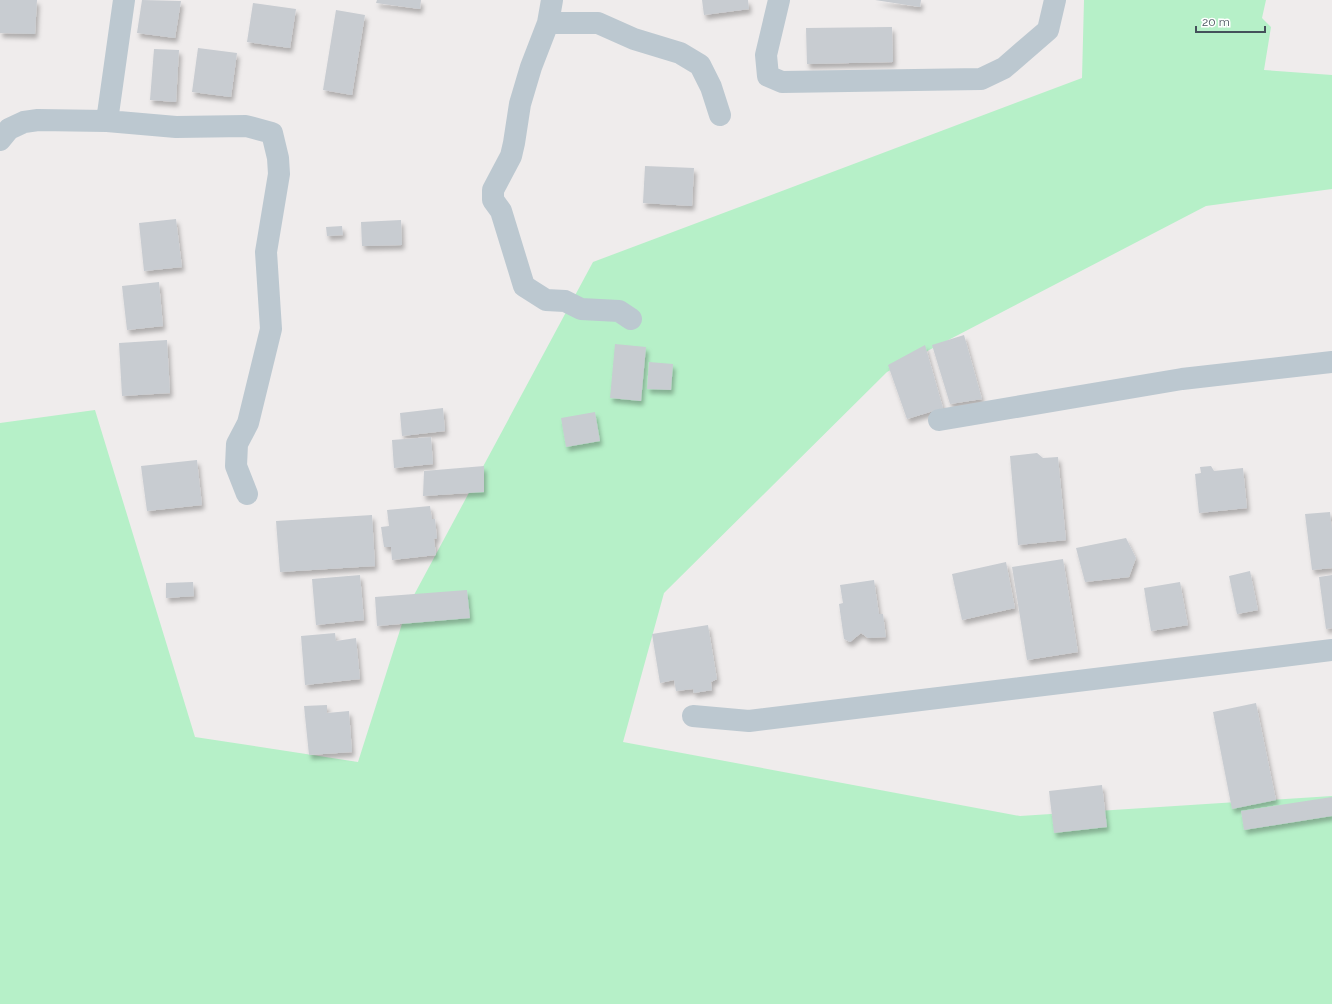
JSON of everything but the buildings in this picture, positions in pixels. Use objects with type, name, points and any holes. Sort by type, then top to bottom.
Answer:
[{"type":"street","points":[[107,121],[124,0]]},
{"type":"street","points":[[552,0],[548,23],[531,67],[520,104],[511,156],[493,190],[493,200],[501,211],[524,286],[546,300],[565,301],[581,309],[619,311],[631,319]]},
{"type":"street","points":[[779,0],[766,55],[768,76],[782,82],[980,79],[1004,68],[1048,30],[1055,0]]},
{"type":"street","points":[[548,23],[598,23],[634,38],[680,53],[700,65],[711,87],[720,115]]},
{"type":"street","points":[[0,140],[9,129],[24,122],[38,120],[107,121],[176,127],[246,126],[272,133],[278,158],[279,174],[266,252],[270,329],[248,423],[237,444],[236,466],[247,494]]},
{"type":"street","points":[[939,420],[1182,379],[1332,362]]},
{"type":"street","points":[[693,716],[749,722],[1332,650]]},
{"type":"green space","points":[[1084,0],[1266,0],[1262,18],[1271,27],[1264,70],[1332,75],[1332,189],[1206,206],[887,372],[664,593],[623,742],[1020,816],[1332,796],[1332,1004],[0,1004],[0,423],[95,410],[195,737],[358,762],[407,608],[593,262],[1082,78]]}]
